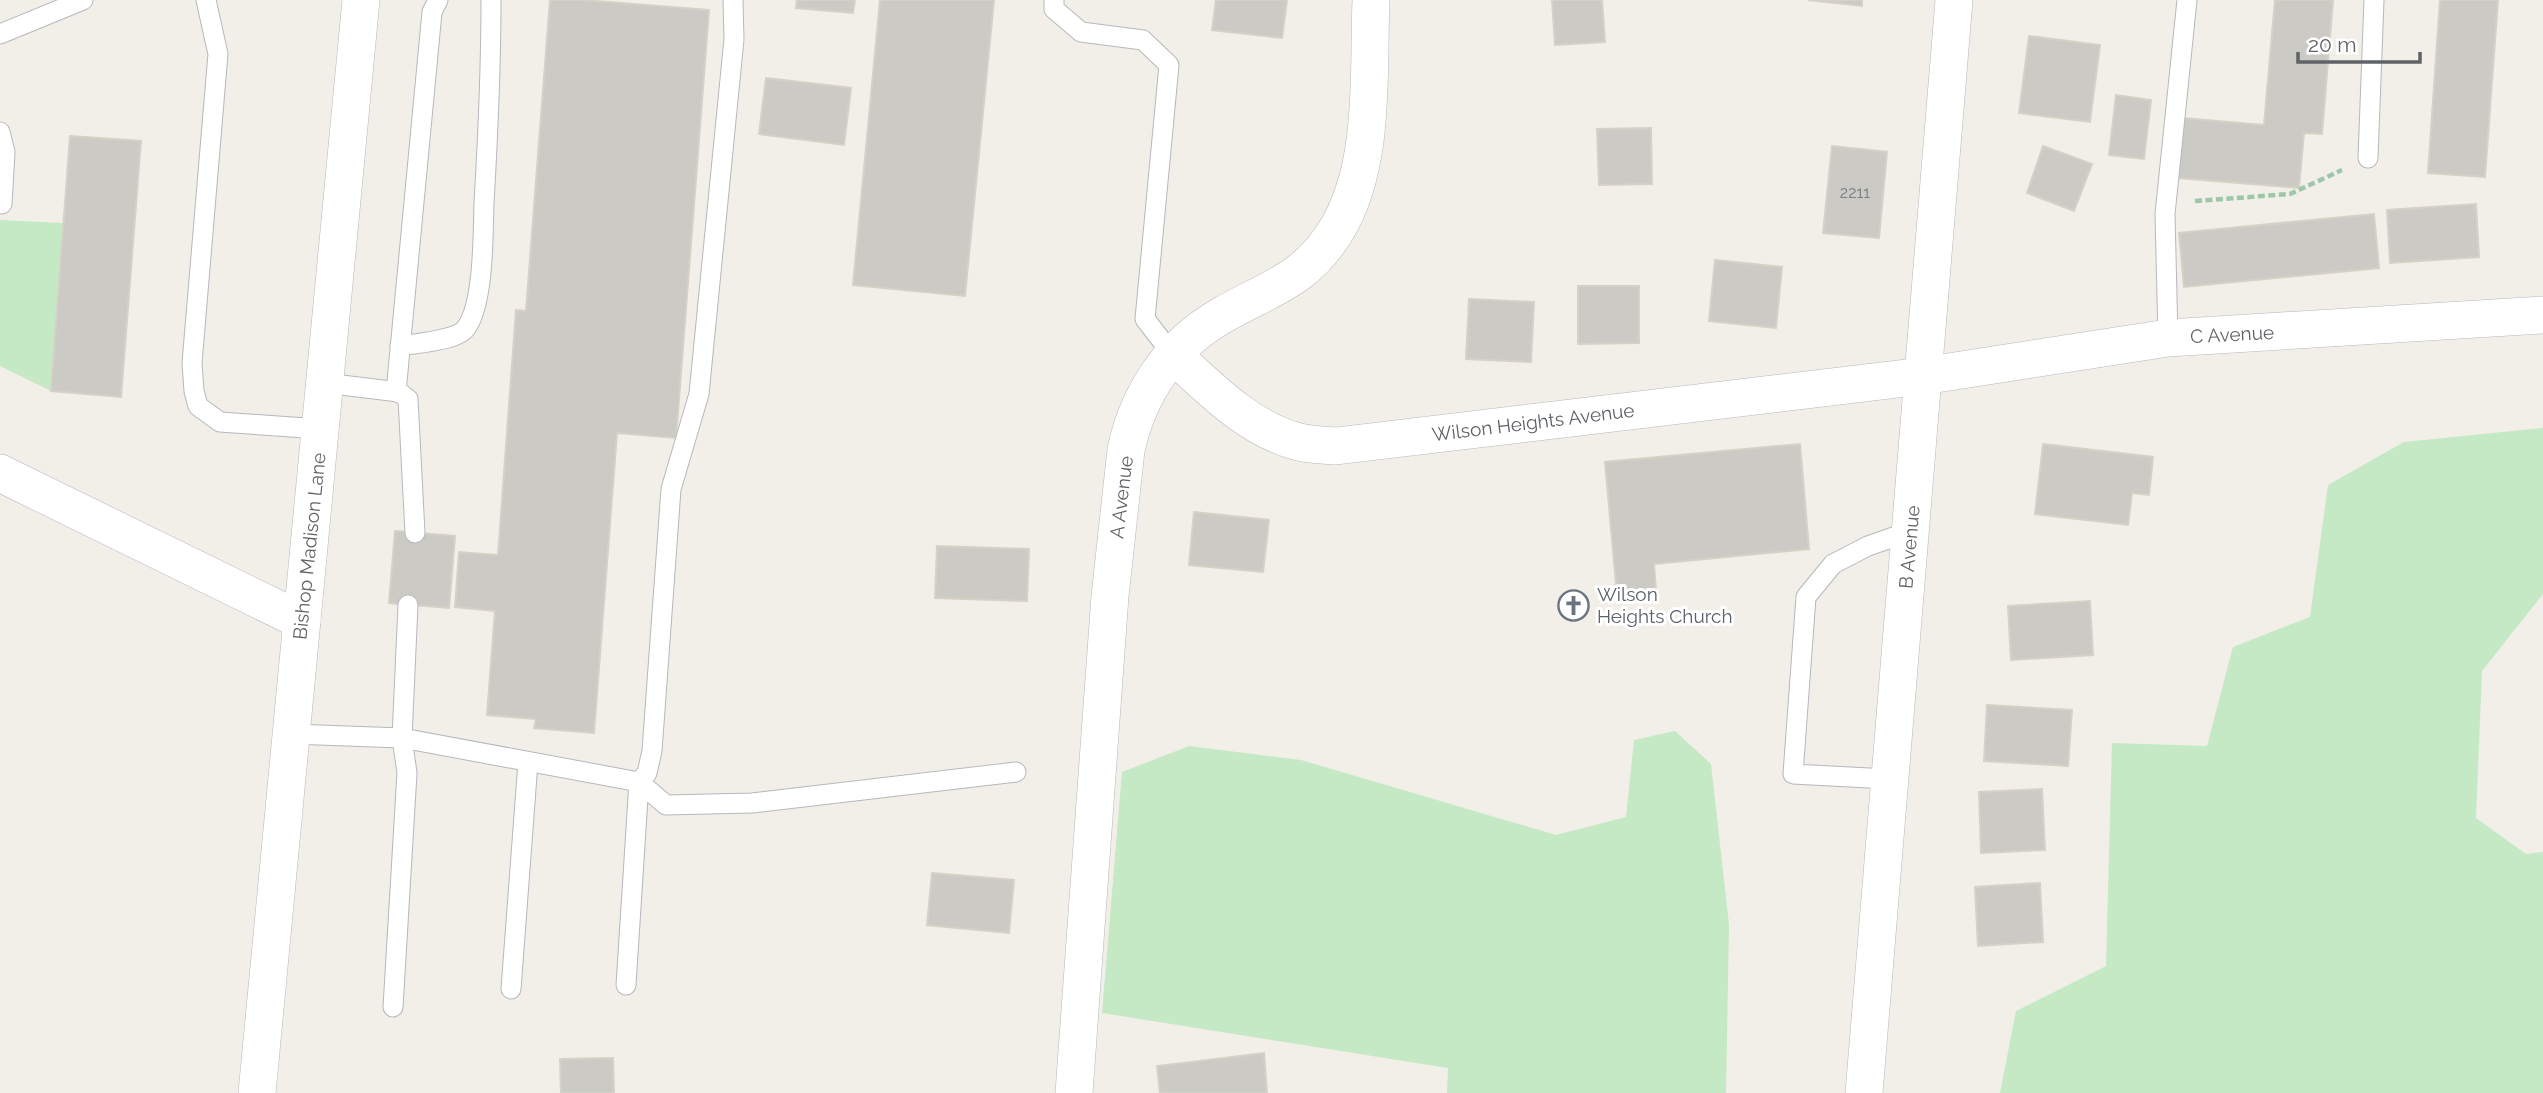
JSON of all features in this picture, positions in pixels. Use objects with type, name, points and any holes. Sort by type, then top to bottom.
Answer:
[{"type":"street","name":"Bishop Madison Lane","points":[[257,1093],[361,0]]},
{"type":"street","name":"A Avenue","points":[[1074,1093],[1110,596],[1126,450],[1131,428],[1150,384],[1172,354],[1220,316],[1298,275],[1319,254],[1337,229],[1351,199],[1360,168],[1365,135],[1371,0]]},
{"type":"street","name":"B Avenue","points":[[1864,1093],[1954,0]]},
{"type":"street","name":"C Avenue","points":[[1923,376],[2168,338],[2543,315]]},
{"type":"street","name":"Wilson Heights Avenue","points":[[1172,354],[1255,425],[1294,441],[1336,446],[1923,376]]},
{"type":"street","points":[[0,473],[302,621]]},
{"type":"lane","points":[[0,34],[83,0]]},
{"type":"lane","points":[[206,0],[218,54],[192,363],[198,407],[220,422],[320,429]]},
{"type":"lane","points":[[396,392],[432,12],[438,0]]},
{"type":"lane","points":[[400,346],[454,337],[466,329],[476,304],[481,265],[491,80],[491,0]]},
{"type":"lane","points":[[626,985],[639,782],[647,773],[652,751],[671,489],[699,394],[734,39],[733,0]]},
{"type":"lane","points":[[1054,0],[1054,9],[1081,32],[1143,40],[1169,65],[1145,320],[1172,354]]},
{"type":"lane","points":[[2168,338],[2165,214],[2187,0]]},
{"type":"lane","points":[[2368,158],[2374,0]]},
{"type":"lane","points":[[0,132],[5,152],[2,204]]},
{"type":"lane","points":[[325,383],[396,392],[408,399],[415,533]]},
{"type":"lane","points":[[1888,779],[1793,774],[1806,597],[1833,564],[1868,545],[1911,531]]},
{"type":"lane","points":[[393,1007],[407,773],[402,738],[408,604]]},
{"type":"lane","points":[[291,734],[402,738],[639,782],[666,805],[740,803],[1016,772]]},
{"type":"lane","points":[[511,989],[528,761]]},
{"type":"path","points":[[2165,214],[2190,201],[2290,194],[2368,158]]},
{"type":"green space","points":[[0,220],[63,223],[51,391],[0,366]]},
{"type":"green space","points":[[2543,428],[2543,594],[2482,671],[2476,818],[2526,854],[2543,852],[2543,1093],[2000,1093],[2016,1011],[2106,966],[2112,743],[2207,746],[2233,647],[2310,617],[2328,485],[2404,442]]},
{"type":"green space","points":[[1675,731],[1711,764],[1729,925],[1726,1093],[1447,1093],[1448,1068],[1102,1013],[1122,772],[1189,746],[1301,760],[1556,835],[1626,817],[1634,740]]},
{"type":"building","points":[[550,0],[709,10],[676,438],[617,433],[594,733],[534,728],[536,719],[487,715],[495,611],[455,607],[459,552],[498,555],[516,310],[526,311]]},
{"type":"building","points":[[797,0],[855,0],[853,13],[796,8]]},
{"type":"building","points":[[880,0],[994,0],[965,296],[853,285]]},
{"type":"building","points":[[1216,0],[1287,0],[1282,38],[1212,30]]},
{"type":"building","points":[[1552,0],[1602,0],[1605,42],[1555,45]]},
{"type":"building","points":[[1808,0],[1862,0],[1862,6]]},
{"type":"building","points":[[2275,0],[2333,0],[2322,134],[2304,133],[2299,188],[2178,178],[2183,118],[2264,125]]},
{"type":"building","points":[[2440,0],[2498,0],[2485,177],[2428,173]]},
{"type":"building","points":[[2029,36],[2100,45],[2090,122],[2019,113]]},
{"type":"building","points":[[766,78],[851,88],[844,145],[759,134]]},
{"type":"building","points":[[2116,95],[2151,100],[2144,159],[2109,155]]},
{"type":"building","points":[[1651,128],[1652,184],[1599,185],[1597,129]]},
{"type":"building","points":[[70,136],[141,141],[121,397],[51,391]]},
{"type":"building","points":[[1832,146],[1887,152],[1879,238],[1823,233]]},
{"type":"building","points":[[2043,146],[2092,164],[2074,211],[2027,193]]},
{"type":"building","points":[[2476,204],[2479,257],[2390,263],[2387,210]]},
{"type":"building","points":[[2374,214],[2379,268],[2184,287],[2179,233]]},
{"type":"building","points":[[1715,260],[1782,267],[1776,328],[1709,321]]},
{"type":"building","points":[[1578,286],[1639,286],[1639,343],[1578,344]]},
{"type":"building","points":[[1469,299],[1534,302],[1531,362],[1466,359]]},
{"type":"building","points":[[1800,444],[1809,549],[1654,564],[1656,591],[1617,595],[1605,462]]},
{"type":"building","points":[[2043,444],[2153,457],[2149,495],[2132,493],[2128,525],[2035,514]]},
{"type":"building","points":[[1194,512],[1269,520],[1263,572],[1189,565]]},
{"type":"building","points":[[395,531],[455,536],[449,608],[389,603]]},
{"type":"building","points":[[937,546],[1029,549],[1027,601],[935,598]]},
{"type":"building","points":[[2090,601],[2093,655],[2011,660],[2008,606]]},
{"type":"building","points":[[1987,705],[2072,710],[2068,766],[1984,761]]},
{"type":"building","points":[[2042,789],[2045,850],[1981,853],[1979,792]]},
{"type":"building","points":[[932,873],[1014,880],[1009,933],[927,925]]},
{"type":"building","points":[[2040,883],[2043,942],[1978,946],[1975,887]]},
{"type":"building","points":[[1264,1053],[1267,1093],[1160,1093],[1157,1066]]},
{"type":"building","points":[[613,1058],[614,1093],[561,1093],[560,1059]]},
{"type":"place","name":"Wilson Heights Church","points":[[1574,605]]}]
